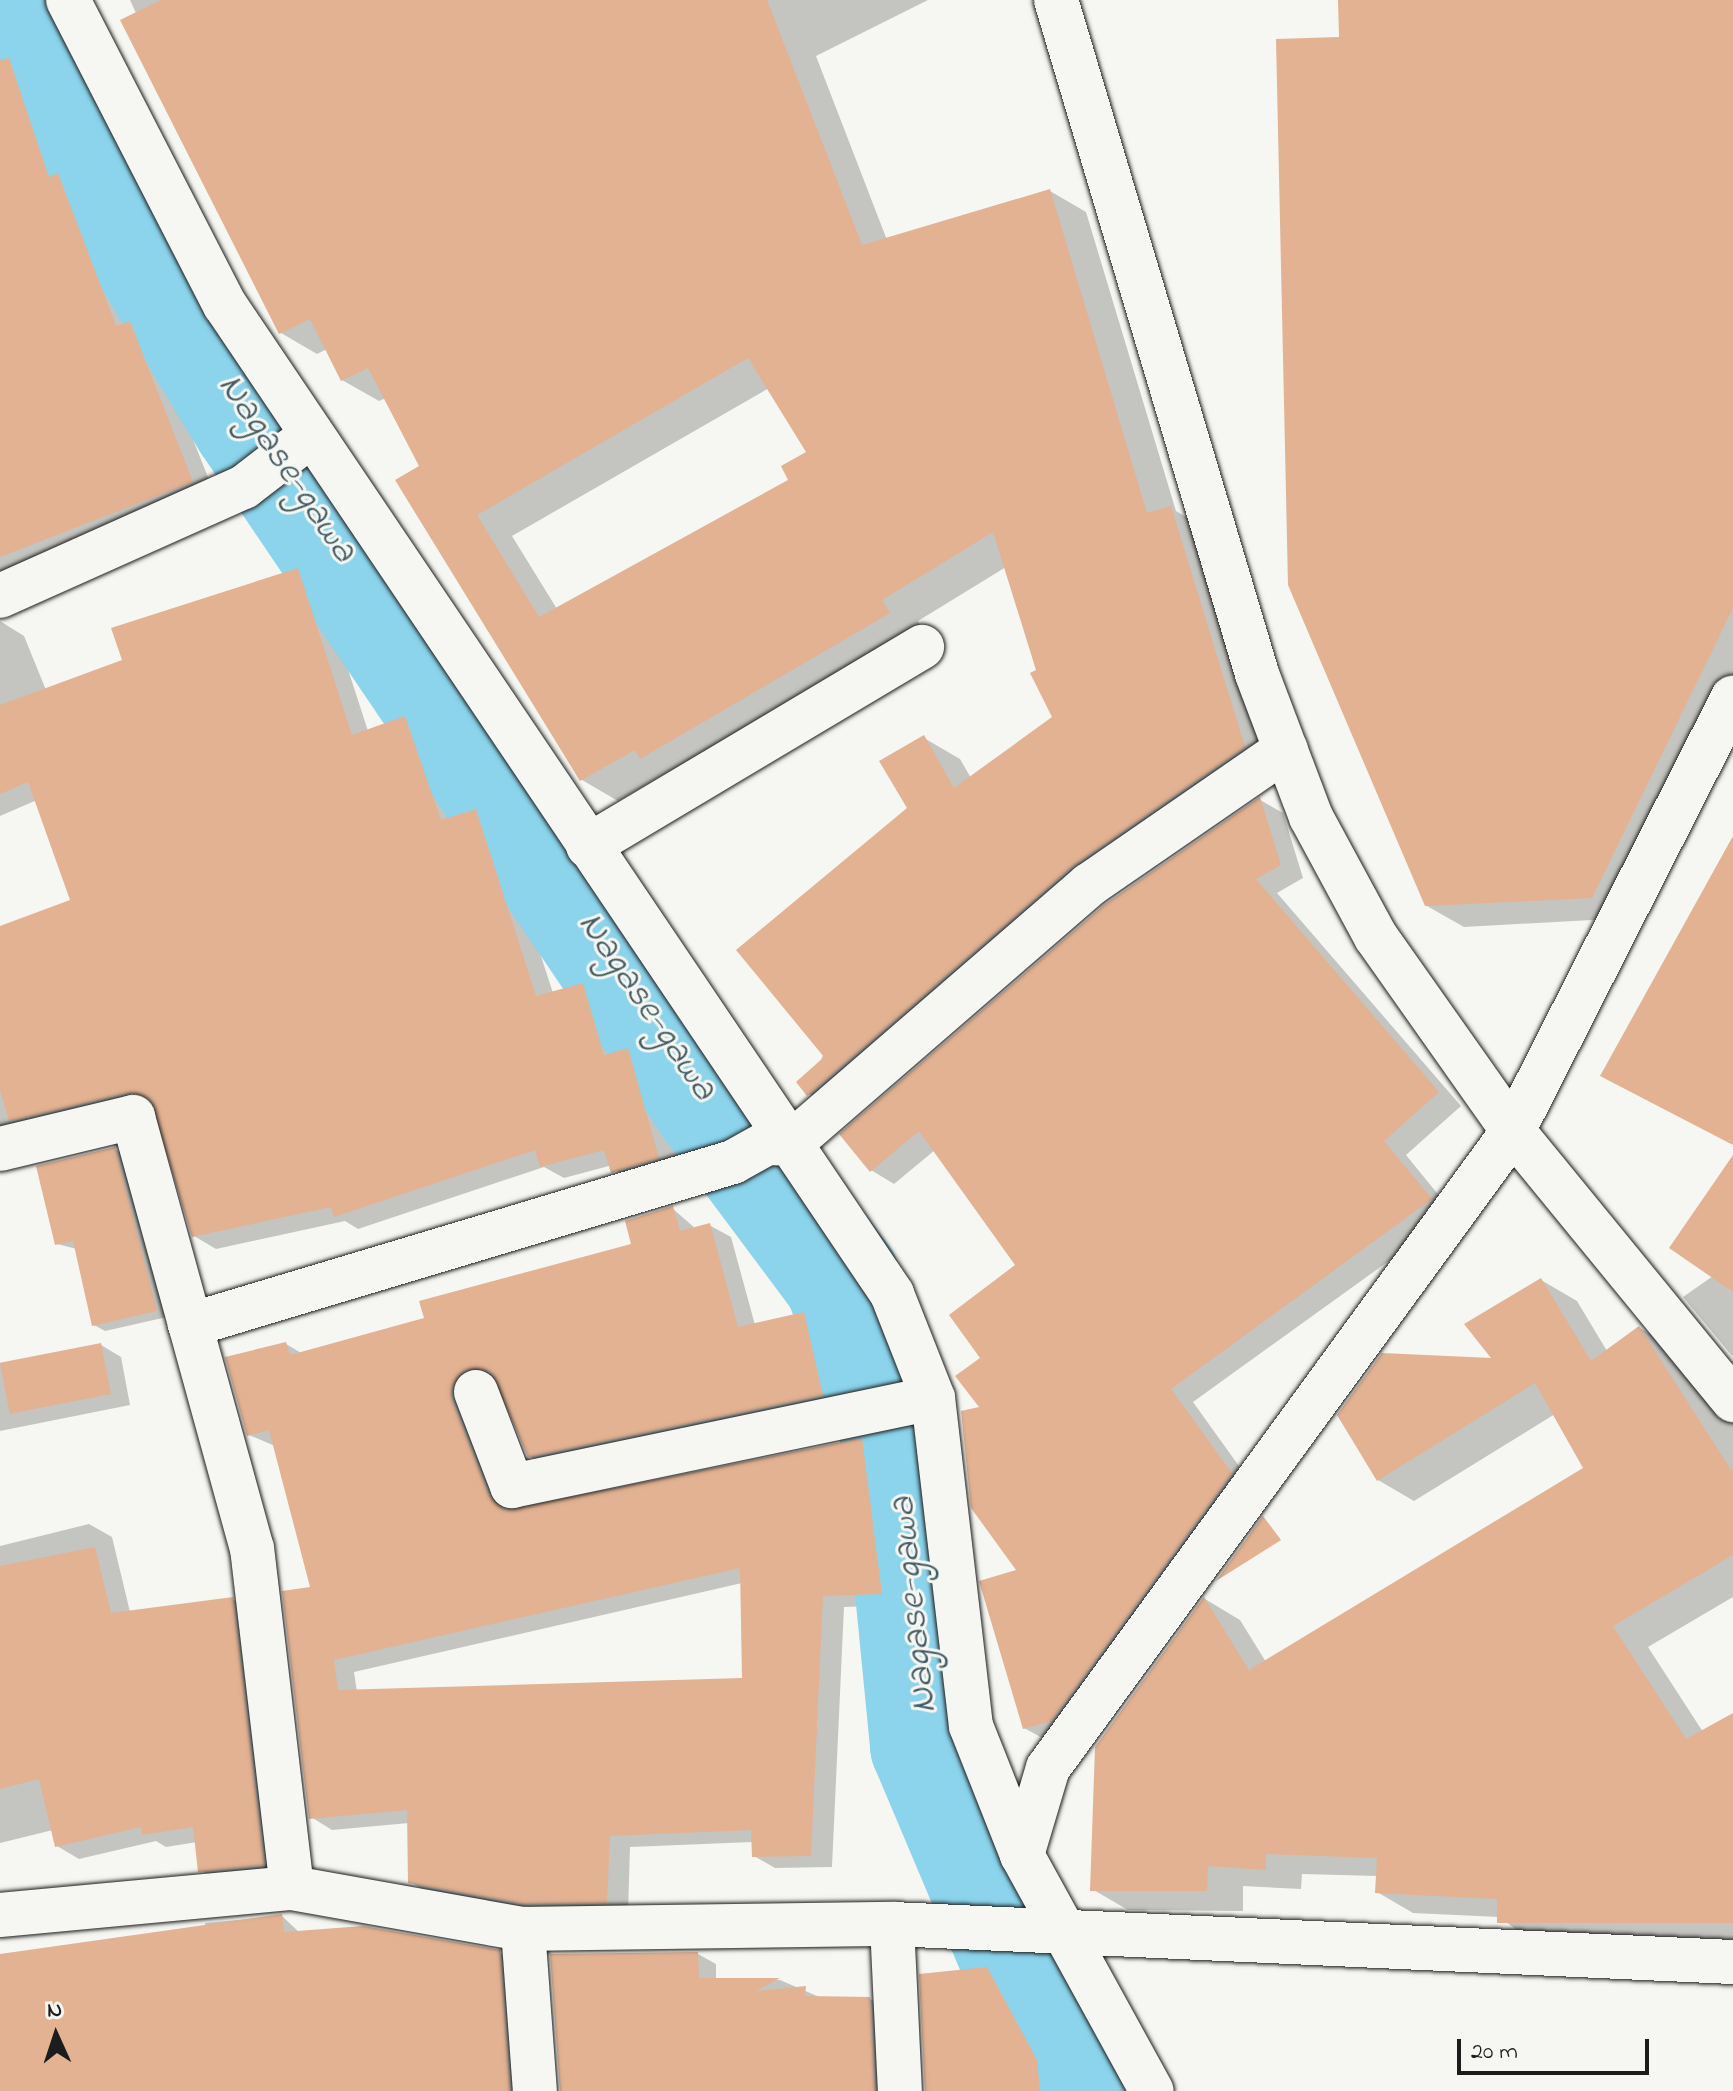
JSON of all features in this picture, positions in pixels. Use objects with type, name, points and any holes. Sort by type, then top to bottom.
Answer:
[{"type":"street","points":[[68,0],[300,445],[588,846],[763,1149],[892,1294],[902,1405],[971,1726],[1022,1855],[1043,1930],[1152,2091]]},
{"type":"street","points":[[1056,0],[1286,749],[1311,817],[1376,937],[1513,1131],[1733,1400]]},
{"type":"street","points":[[0,596],[244,487],[300,445]]},
{"type":"street","points":[[588,846],[922,647]]},
{"type":"street","points":[[1022,1855],[1048,1768],[1513,1131],[1733,698]]},
{"type":"street","points":[[190,1325],[763,1149],[1089,885],[1286,749]]},
{"type":"street","points":[[0,1149],[133,1117],[252,1548],[292,1888]]},
{"type":"street","points":[[476,1392],[512,1486],[902,1405]]},
{"type":"street","points":[[0,1915],[292,1888],[523,1929],[892,1924],[1733,1962]]},
{"type":"street","points":[[892,1924],[900,2091]]},
{"type":"street","points":[[523,1929],[535,2091]]},
{"type":"building","points":[[161,0],[767,0],[862,245],[1050,189],[1147,513],[1171,506],[1245,747],[1073,866],[807,1096],[796,1082],[824,1057],[736,950],[907,808],[879,761],[924,735],[954,788],[1052,717],[1030,673],[1036,670],[993,532],[882,600],[890,613],[640,759],[635,750],[580,781],[395,480],[419,466],[368,368],[341,381],[310,319],[279,334],[120,20]],"holes":[[[748,358],[806,452],[781,466],[788,480],[539,617],[477,515]]]},
{"type":"building","points":[[1338,0],[1733,0],[1733,608],[1592,898],[1425,906],[1288,585],[1276,39],[1339,37]]},
{"type":"building","points":[[9,58],[49,177],[58,173],[116,326],[130,321],[193,482],[0,557],[0,60]]},
{"type":"building","points":[[298,568],[352,735],[405,716],[441,820],[476,809],[536,996],[583,983],[604,1055],[628,1048],[659,1158],[611,1173],[604,1150],[540,1167],[535,1150],[334,1217],[331,1207],[192,1237],[150,1099],[127,1093],[9,1121],[0,1090],[0,926],[70,900],[28,782],[0,794],[0,705],[122,660],[111,628]]},
{"type":"building","points":[[1260,797],[1281,865],[1256,879],[1439,1092],[1384,1141],[1432,1199],[1171,1389],[1232,1473],[1051,1721],[1023,1729],[979,1581],[1016,1570],[971,1508],[961,1411],[979,1407],[955,1376],[980,1358],[949,1315],[1015,1265],[919,1131],[870,1172],[839,1134],[1104,905]]},
{"type":"building","points":[[1733,836],[1733,1145],[1600,1076]]},
{"type":"building","points":[[115,1147],[157,1311],[92,1326],[73,1241],[55,1245],[36,1166]]},
{"type":"building","points":[[1733,1155],[1733,1292],[1669,1248]]},
{"type":"building","points":[[673,1206],[680,1231],[710,1223],[738,1327],[804,1312],[823,1395],[528,1457],[491,1372],[466,1369],[452,1387],[452,1400],[489,1495],[506,1510],[862,1438],[882,1594],[823,1596],[811,1856],[752,1857],[751,1830],[610,1836],[607,1903],[525,1904],[408,1883],[407,1810],[309,1819],[282,1591],[310,1587],[269,1430],[247,1436],[225,1357],[286,1342],[290,1355],[424,1318],[419,1301],[631,1244],[625,1221]],"holes":[[[740,1568],[742,1678],[338,1690],[334,1660]]]},
{"type":"building","points":[[1541,1278],[1591,1361],[1639,1326],[1733,1473],[1733,1555],[1613,1626],[1686,1739],[1733,1713],[1733,1923],[1497,1923],[1497,1899],[1375,1893],[1377,1858],[1266,1854],[1266,1870],[1208,1866],[1207,1891],[1090,1891],[1095,1747],[1204,1597],[1249,1670],[1583,1468],[1535,1383],[1377,1481],[1337,1415],[1382,1353],[1491,1358],[1464,1324]]},
{"type":"building","points":[[101,1343],[111,1394],[10,1414],[0,1363]]},
{"type":"building","points":[[1263,1516],[1281,1540],[1216,1581]]},
{"type":"building","points":[[95,1547],[111,1613],[233,1597],[264,1865],[198,1872],[193,1827],[142,1835],[141,1827],[55,1847],[39,1779],[0,1789],[0,1566]]},
{"type":"building","points":[[282,1914],[284,1932],[363,1926],[500,1950],[510,2091],[0,2091],[0,1954]]},
{"type":"building","points":[[698,1952],[699,1978],[780,1978],[756,1991],[806,1986],[805,1996],[870,1997],[875,2091],[560,2091],[550,1954]]},
{"type":"building","points":[[987,1967],[1037,2060],[1040,2091],[925,2091],[919,1974]]},
{"type":"waterway","name":"Nagase-gawa","points":[[18,0],[134,230],[250,422],[711,1104],[842,1280],[897,1428],[928,1745],[1074,2091]]}]
